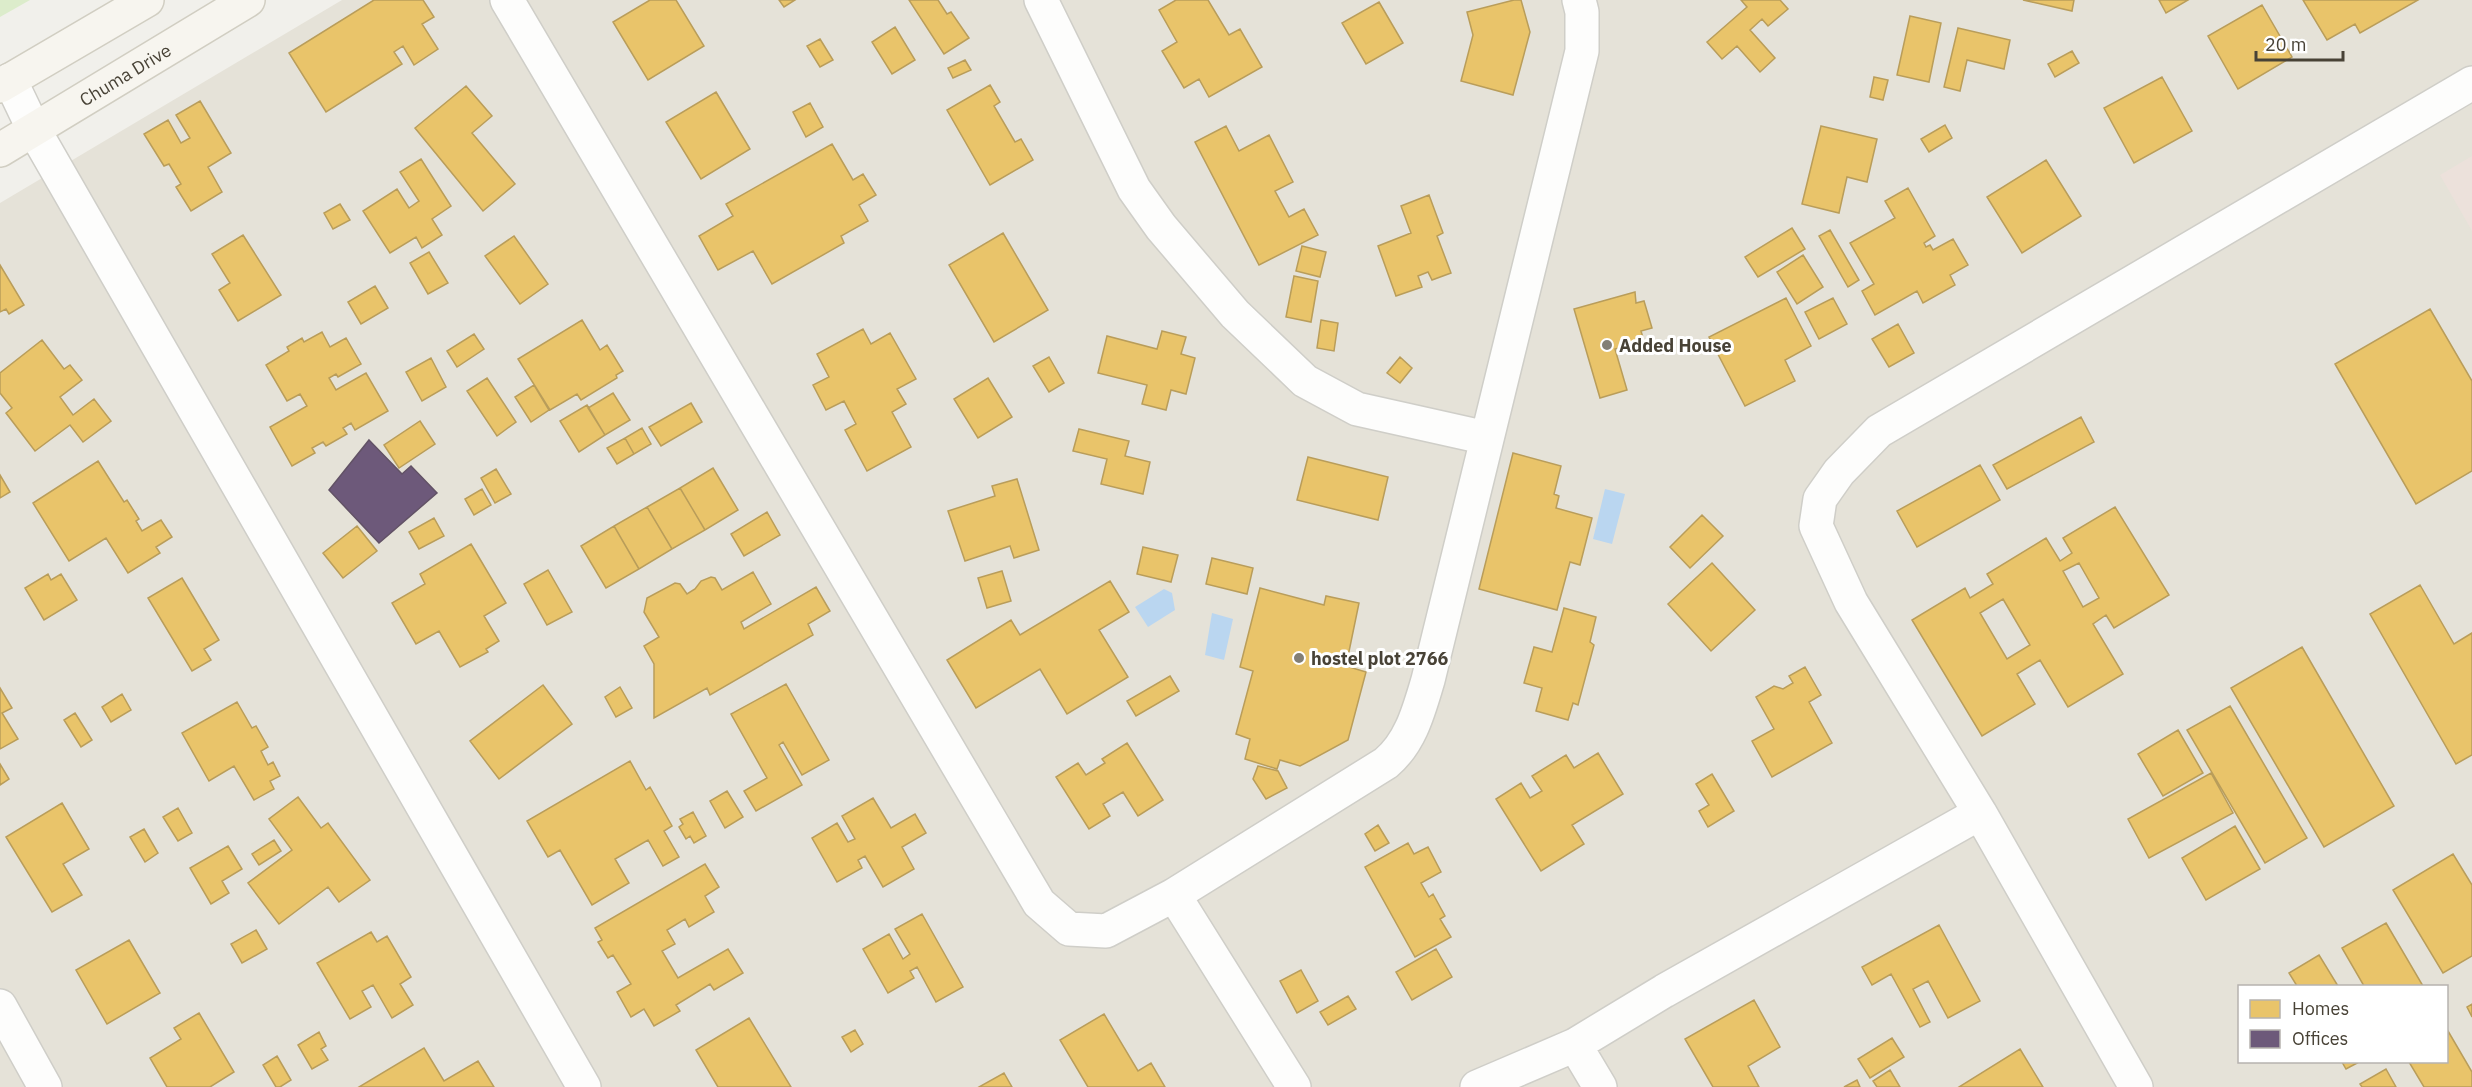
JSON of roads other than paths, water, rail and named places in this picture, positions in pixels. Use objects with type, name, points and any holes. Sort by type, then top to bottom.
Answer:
[{"type":"main road","points":[[5,83],[147,0]]},
{"type":"main road","name":"Chuma Drive","points":[[0,150],[248,0]]},
{"type":"street","points":[[507,0],[1039,903],[1069,929],[1106,931],[1174,895],[1386,763],[1402,747],[1418,713],[1428,680],[1582,51],[1582,12],[1579,0]]},
{"type":"street","points":[[1041,0],[1134,189],[1161,227],[1235,314],[1305,381],[1357,409],[1487,438]]},
{"type":"street","points":[[5,83],[584,1087]]},
{"type":"street","points":[[2136,1087],[1980,813],[1851,602],[1816,526],[1820,500],[1839,472],[1879,431],[2472,83]]},
{"type":"street","points":[[1477,1087],[1575,1045],[1664,991],[1980,813]]},
{"type":"street","points":[[1174,895],[1294,1087]]},
{"type":"street","points":[[0,1006],[45,1087]]},
{"type":"street","points":[[1575,1045],[1600,1087]]},
{"type":"water","points":[[1605,489],[1625,494],[1612,544],[1593,539]]},
{"type":"water","points":[[1164,589],[1172,593],[1175,610],[1148,627],[1135,607]]},
{"type":"water","points":[[1212,613],[1233,619],[1224,660],[1205,655]]},
{"type":"place","name":"Added House","points":[[1607,345]]},
{"type":"place","name":"hostel plot 2766","points":[[1299,658]]}]
